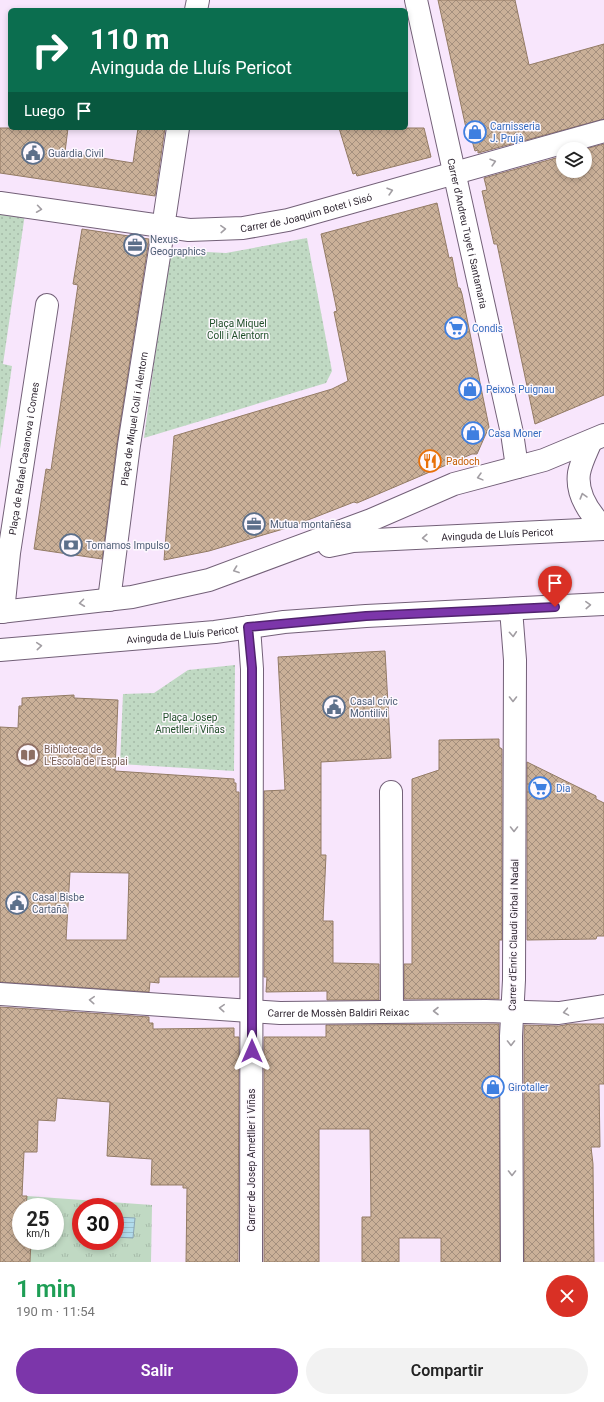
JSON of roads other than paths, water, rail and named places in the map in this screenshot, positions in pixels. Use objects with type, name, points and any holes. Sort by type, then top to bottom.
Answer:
[{"type":"street","name":"Carrer d'Andreu Tuyet i Santamaria","points":[[416,0],[512,433],[517,467]]},
{"type":"street","points":[[165,214],[178,130]]},
{"type":"street","name":"Carrer de Joaquim Botet i Sisó","points":[[0,203],[189,230],[222,230],[261,226],[288,220],[604,131]]},
{"type":"street","name":"Plaça de Miquel Coll i Alentorn","points":[[109,600],[129,445],[162,237]]},
{"type":"street","name":"Plaça de Rafael Casanova i Comes","points":[[1,612],[47,305]]},
{"type":"street","name":"Avinguda de Lluís Pericot","points":[[1,612],[132,597],[209,580],[371,520],[454,484],[544,460],[597,438]]},
{"type":"street","name":"Avinguda de Lluís Pericot","points":[[597,438],[579,474],[582,497],[590,514],[604,529]]},
{"type":"street","name":"Avinguda de Lluís Pericot","points":[[273,556],[353,541],[604,529]]},
{"type":"street","name":"Avinguda de Lluís Pericot","points":[[0,650],[215,632],[248,627],[359,617],[604,604]]},
{"type":"street","name":"Carrer d'Enric Claudi Girbal i Nadal","points":[[511,609],[514,660],[514,980],[511,1036],[512,1262]]},
{"type":"street","name":"Carrer de Josep Ametller i Viñas","points":[[248,627],[252,668],[251,1262]]},
{"type":"street","points":[[391,792],[392,1011]]},
{"type":"street","name":"Carrer de Mossèn Baldiri Reixac","points":[[0,994],[280,1013],[392,1011],[559,1013],[604,1006]]},
{"type":"water","points":[[124,1217],[135,1218],[133,1238],[124,1238]]},
{"type":"place","name":"Carnisseria J. Prujà","points":[[475,132]]},
{"type":"place","name":"Guàrdia Civil","points":[[33,153]]},
{"type":"place","name":"Nexus Geographics","points":[[135,245]]},
{"type":"place","name":"Condis","points":[[456,328]]},
{"type":"place","name":"Peixos Puignau","points":[[470,389]]},
{"type":"place","name":"Casa Moner","points":[[473,433]]},
{"type":"place","name":"Padoch","points":[[430,461]]},
{"type":"place","name":"Mutua montañesa","points":[[254,524]]},
{"type":"place","name":"Tomamos Impulso","points":[[71,545]]},
{"type":"place","name":"Casal cívic Montilivi","points":[[334,707]]},
{"type":"place","name":"Biblioteca de L'Escola de l'Esplai","points":[[28,755]]},
{"type":"place","name":"Dia","points":[[540,788]]},
{"type":"place","name":"Casal Bisbe Cartañà","points":[[17,903]]},
{"type":"place","name":"Girotaller","points":[[493,1087]]},
{"type":"park label","name":"Plaça Miquel Coll i Alentorn","points":[[238,328]]},
{"type":"park label","name":"Plaça Josep Ametller i Viñas","points":[[190,722]]}]
